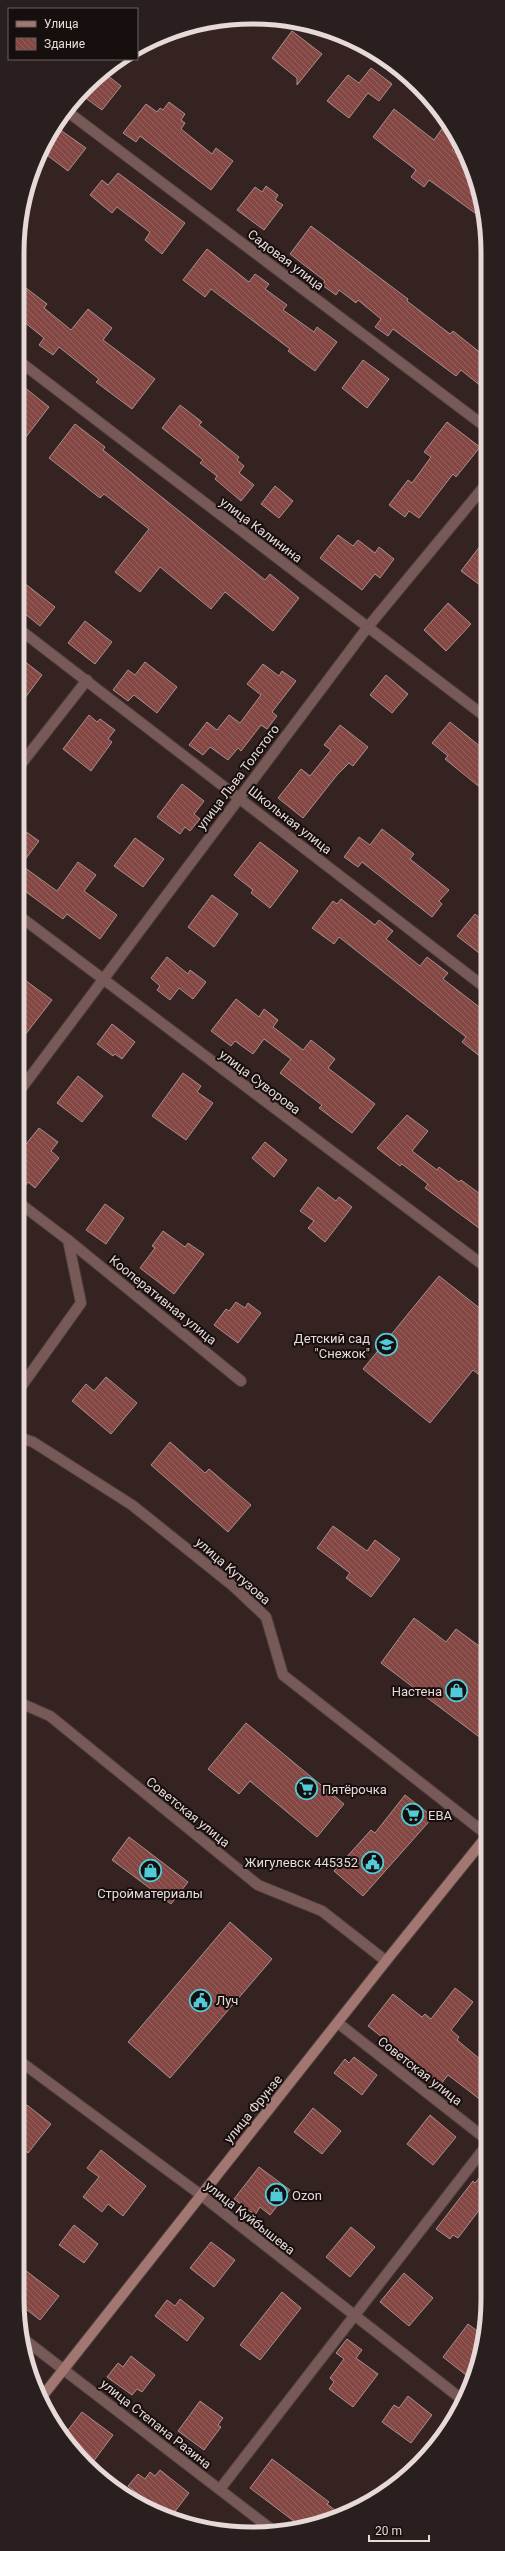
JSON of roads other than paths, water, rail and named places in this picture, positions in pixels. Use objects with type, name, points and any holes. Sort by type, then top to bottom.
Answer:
[{"type":"street","name":"Садовая улица","points":[[70,114],[481,423]]},
{"type":"street","name":"улица Калинина","points":[[24,365],[481,714]]},
{"type":"street","name":"улица Льва Толстого","points":[[24,1085],[367,628],[481,490]]},
{"type":"street","name":"Школьная улица","points":[[24,633],[481,984]]},
{"type":"street","points":[[24,760],[87,680]]},
{"type":"street","name":"улица Суворова","points":[[24,920],[481,1264]]},
{"type":"street","name":"Кооперативная улица","points":[[24,1207],[68,1240],[241,1381]]},
{"type":"street","points":[[24,1383],[81,1303],[68,1240]]},
{"type":"street","name":"улица Кутузова","points":[[24,1439],[33,1442],[132,1505],[232,1584],[266,1617],[283,1675],[481,1830]]},
{"type":"street","name":"Советская улица","points":[[24,1705],[50,1716],[258,1885],[322,1911],[386,1961]]},
{"type":"street","name":"улица Фрунзе","points":[[45,2393],[386,1961],[481,1844]]},
{"type":"street","name":"Советская улица","points":[[338,2023],[481,2135]]},
{"type":"street","name":"улица Куйбышева","points":[[24,2064],[201,2195],[459,2397]]},
{"type":"street","points":[[220,2489],[481,2152]]},
{"type":"street","name":"улица Степана Разина","points":[[28,2342],[268,2527]]},
{"type":"place","name":"Детский сад \"Снежок\"","points":[[386,1345]]},
{"type":"place","name":"Настена","points":[[457,1691]]},
{"type":"place","name":"Пятёрочка","points":[[307,1789]]},
{"type":"place","name":"ЕВА","points":[[412,1815]]},
{"type":"place","name":"Жигулевск 445352","points":[[373,1862]]},
{"type":"place","name":"Стройматериалы","points":[[150,1871]]},
{"type":"place","name":"Луч","points":[[200,2000]]},
{"type":"place","name":"Ozon","points":[[277,2195]]}]
